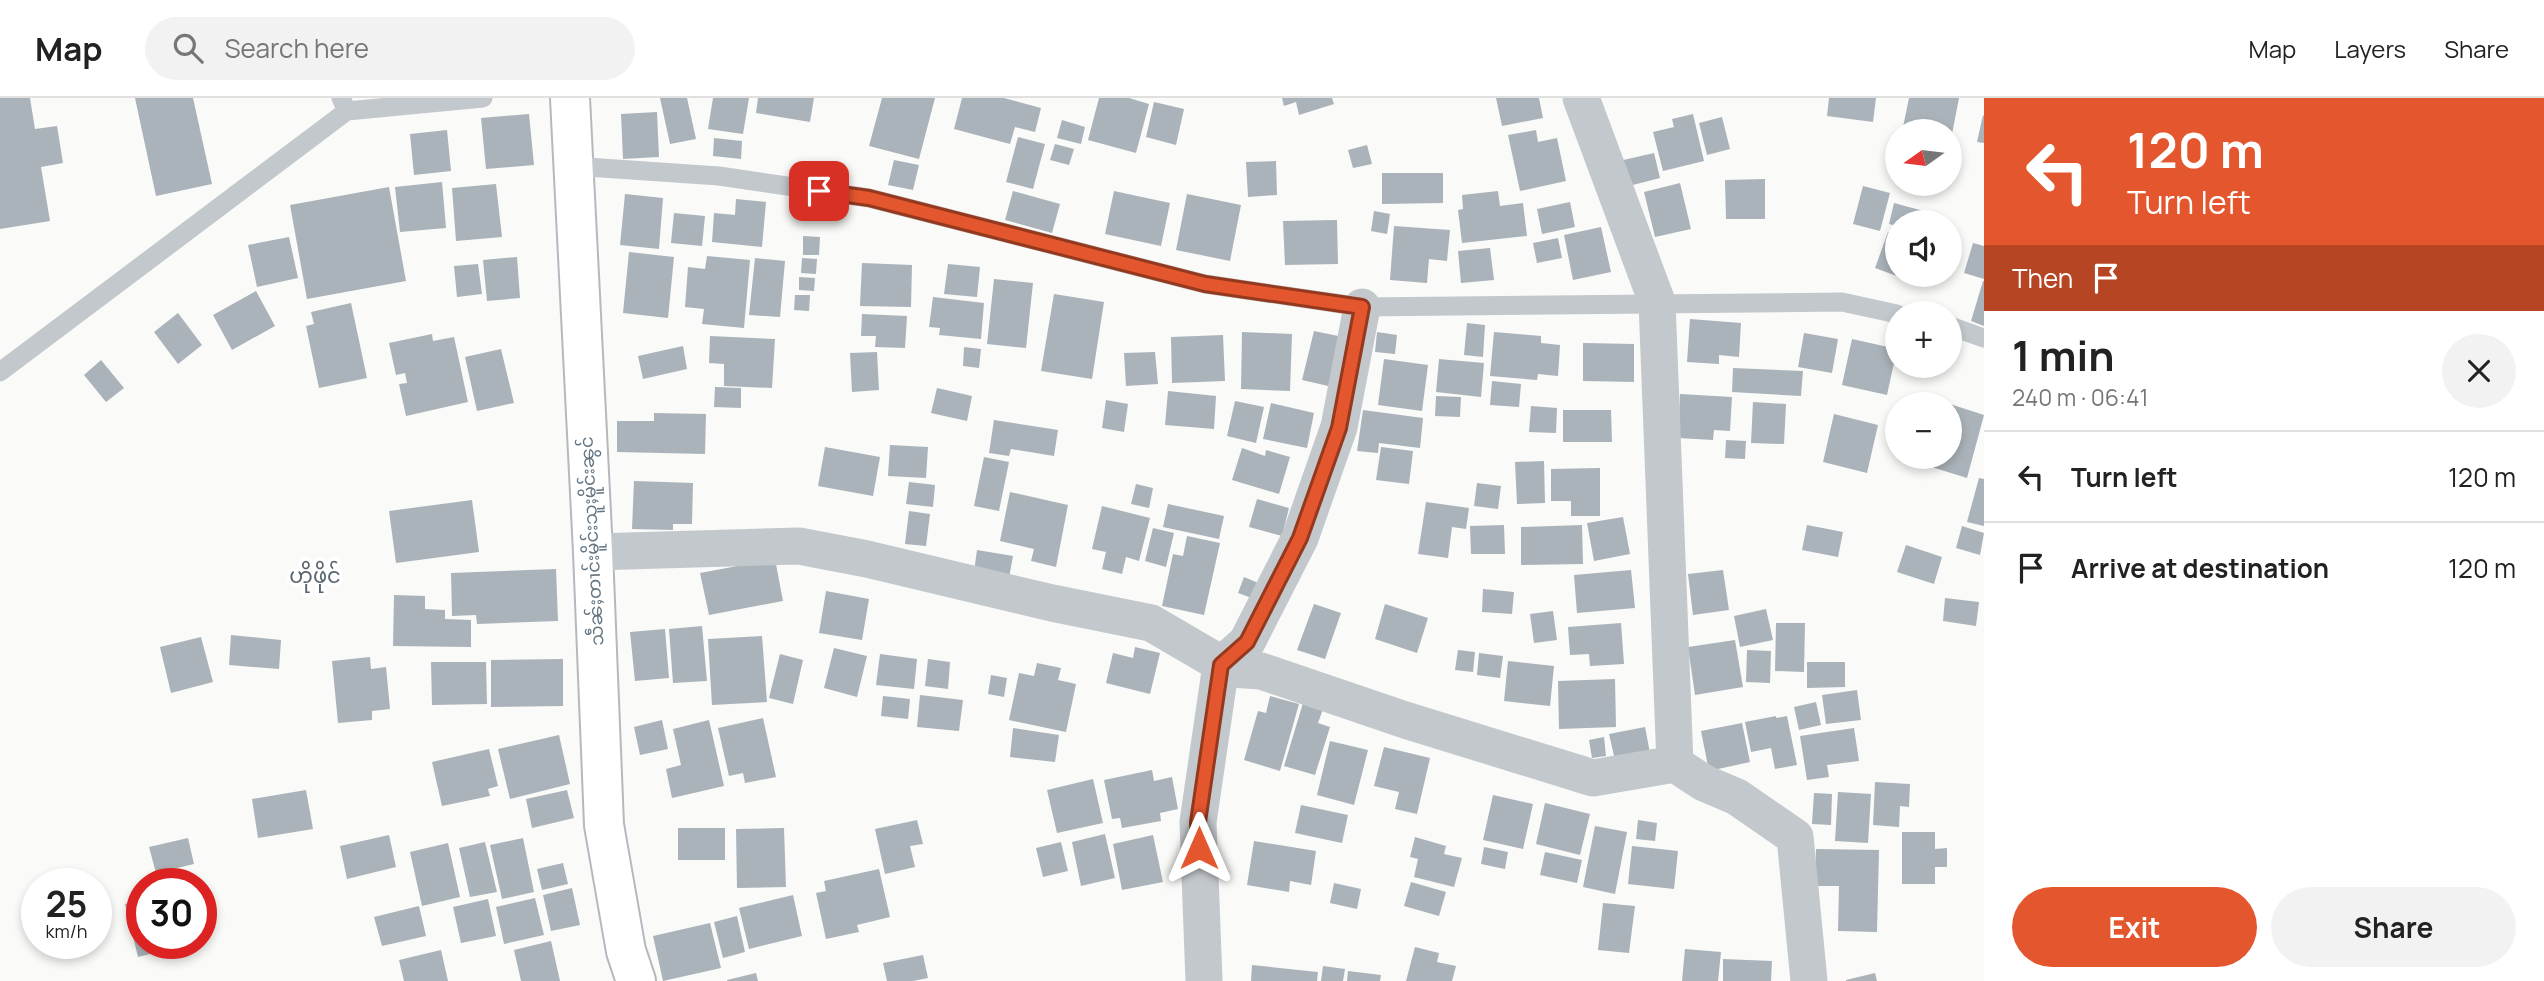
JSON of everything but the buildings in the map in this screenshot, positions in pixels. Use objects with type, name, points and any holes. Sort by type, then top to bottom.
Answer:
[{"type":"main road","name":"သဵၼ်ႈတၢင်းမိူင်းသူႈမိူင်းၼွင်","points":[[570,98],[604,825],[626,951],[636,981]]},
{"type":"street","points":[[1581,98],[1657,302],[1675,764]]},
{"type":"street","points":[[1204,981],[1198,822],[1221,665],[1247,642],[1300,538],[1339,428],[1362,307]]},
{"type":"street","points":[[593,552],[799,546],[1151,623],[1230,669],[1261,671],[1405,720],[1593,778],[1675,764],[1704,783],[1737,797],[1795,837],[1809,981]]},
{"type":"lane","points":[[0,372],[344,104],[483,98]]},
{"type":"lane","points":[[572,166],[719,176],[869,198],[1205,284],[1362,307],[1842,302],[1885,311]]},
{"type":"lane","points":[[1962,330],[1984,338]]},
{"type":"district","name":"ဟိုဖိုင်","points":[[315,576]]},
{"type":"route","points":[[819,191],[869,198],[1205,284],[1362,307],[1339,428],[1300,538],[1247,642],[1221,665],[1198,822],[1199,848]]}]
